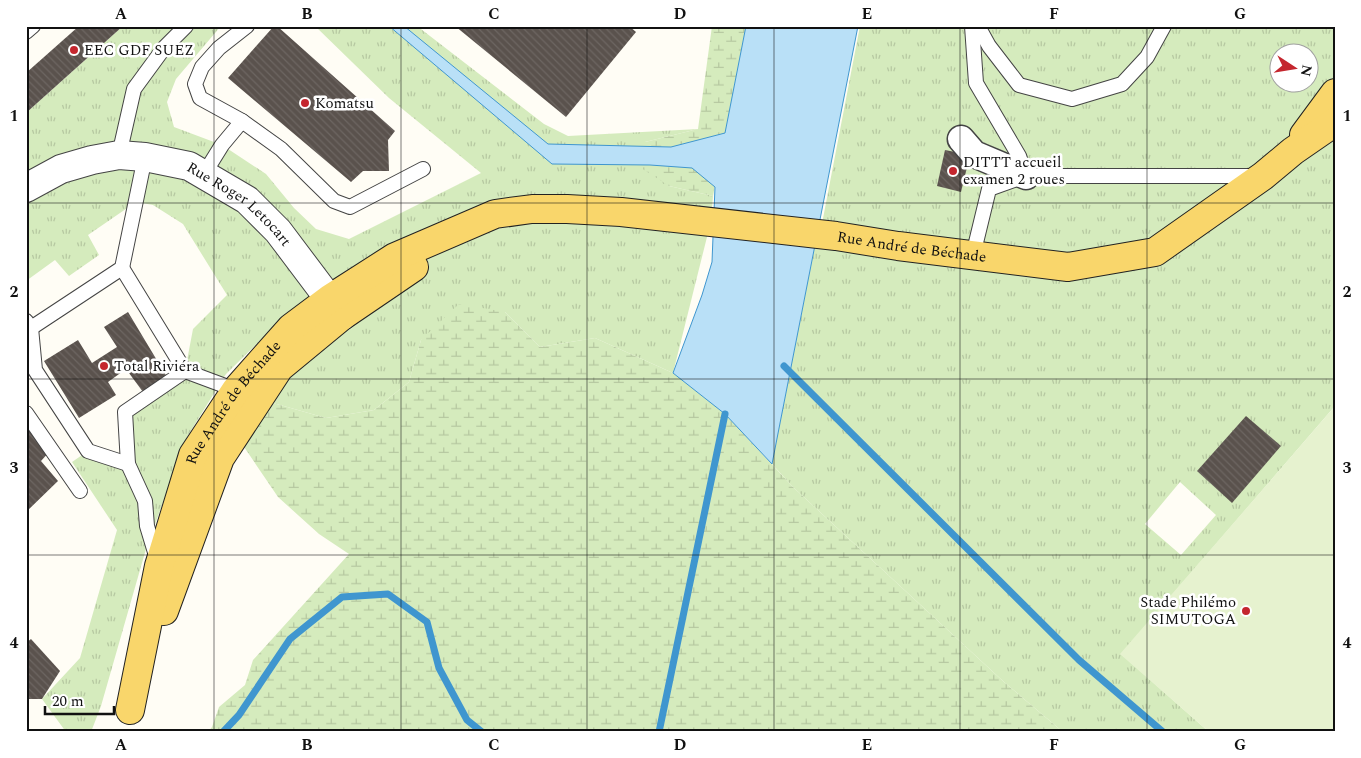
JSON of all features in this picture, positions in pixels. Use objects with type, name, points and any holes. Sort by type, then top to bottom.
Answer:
[{"type":"main road","name":"Rue André de Béchade","points":[[1293,151],[1335,93]]},
{"type":"main road","name":"Rue André de Béchade","points":[[126,721],[220,458],[279,368],[336,307],[395,257],[495,214],[532,209],[568,209],[621,212],[836,236],[1068,267],[1155,252],[1264,176],[1293,151],[1335,122]]},
{"type":"main road","name":"Rue André de Béchade","points":[[126,721],[159,566],[193,455],[236,390],[291,328],[336,307]]},
{"type":"street","points":[[961,139],[974,154],[1026,176]]},
{"type":"street","name":"Rue Roger Letocart","points":[[132,156],[189,166],[247,200],[278,231],[336,307]]},
{"type":"street","points":[[26,188],[61,169],[92,160],[132,156]]},
{"type":"lane","points":[[26,32],[33,26]]},
{"type":"lane","points":[[186,26],[164,48],[134,89],[132,156],[122,268],[185,372],[236,390]]},
{"type":"lane","points":[[247,26],[219,48],[202,67],[195,84],[200,98],[242,121],[281,149],[334,201],[350,206],[423,169]]},
{"type":"lane","points":[[972,26],[976,83],[1020,156],[1026,176]]},
{"type":"lane","points":[[978,26],[988,46],[1019,85],[1072,99],[1122,84],[1147,57],[1164,26]]},
{"type":"lane","points":[[204,174],[222,145],[242,121]]},
{"type":"lane","points":[[972,255],[989,189],[1026,176],[1264,176]]},
{"type":"lane","points":[[122,268],[29,324],[35,370],[88,451],[128,464]]},
{"type":"lane","points":[[159,566],[146,526],[144,501],[128,464],[125,412],[185,372]]},
{"type":"lane","points":[[26,413],[80,491]]},
{"type":"green space","points":[[123,26],[221,26],[176,79],[167,102],[174,127],[222,145],[266,174],[294,208],[316,229],[349,239],[481,173],[389,98],[315,26],[417,26],[544,124],[568,136],[698,129],[645,142],[669,186],[713,196],[711,221],[673,373],[595,338],[540,347],[505,312],[421,340],[409,382],[374,410],[326,418],[259,399],[398,277],[491,217],[284,317],[226,374],[187,437],[146,549],[101,706],[91,732],[66,732],[42,699],[80,658],[117,530],[72,462],[88,451],[128,463],[125,412],[185,371],[193,329],[227,295],[183,224],[153,205],[136,202],[88,235],[99,255],[69,276],[55,260],[26,281],[26,113]]},
{"type":"green space","points":[[712,26],[746,26],[713,196],[669,186],[638,166],[645,142],[698,129]]},
{"type":"green space","points":[[860,26],[1335,26],[1335,406],[1121,654],[1209,732],[1063,732],[1004,682],[794,488],[772,464],[817,234],[820,234]],"holes":[[[1180,482],[1216,515],[1181,555],[1145,524]]]},
{"type":"green space","points":[[459,304],[505,312],[540,347],[595,338],[673,373],[725,414],[794,488],[1004,682],[1063,732],[208,732],[212,727],[219,707],[245,685],[253,660],[349,554],[319,534],[278,497],[242,444],[259,399],[326,418],[374,410],[409,382],[421,340]]},
{"type":"green space","name":"Stade Philémo SIMUTOGA","points":[[1335,406],[1335,732],[1209,732],[1120,654]]},
{"type":"water","points":[[389,26],[404,26],[548,144],[671,147],[725,133],[746,26],[858,26],[772,464],[725,414],[673,373],[702,295],[712,262],[715,187],[692,168],[650,165],[552,164]]},
{"type":"building","name":"EEC GDF SUEZ","points":[[79,26],[123,26],[26,113],[26,73]]},
{"type":"building","points":[[274,26],[277,26],[395,131],[388,140],[389,171],[363,171],[351,182],[228,78]]},
{"type":"building","points":[[455,26],[629,26],[636,32],[566,117]]},
{"type":"building","name":"DITTT accueil examen 2 roues","points":[[945,150],[970,155],[961,192],[937,186]]},
{"type":"building","name":"Total Riviéra","points":[[128,312],[167,377],[143,392],[126,369],[108,382],[116,395],[79,418],[44,361],[78,340],[92,363],[117,347],[104,327]]},
{"type":"building","points":[[1246,416],[1281,446],[1232,503],[1197,471]]},
{"type":"building","points":[[26,423],[50,451],[41,461],[58,481],[26,512]]},
{"type":"building","points":[[31,639],[60,671],[42,699],[26,699],[26,643]]},
{"type":"waterway","points":[[784,366],[1079,660],[1163,732]]},
{"type":"waterway","points":[[659,732],[725,414]]},
{"type":"waterway","points":[[223,732],[239,715],[290,639],[342,597],[388,594],[427,622],[439,668],[467,720],[482,732]]},
{"type":"place","name":"EEC GDF SUEZ","points":[[74,50]]},
{"type":"place","name":"Komatsu","points":[[305,103]]},
{"type":"place","name":"DITTT accueil examen 2 roues","points":[[953,171]]},
{"type":"place","name":"Total Riviéra","points":[[104,366]]},
{"type":"place","name":"Stade Philémo SIMUTOGA","points":[[1246,611]]}]
